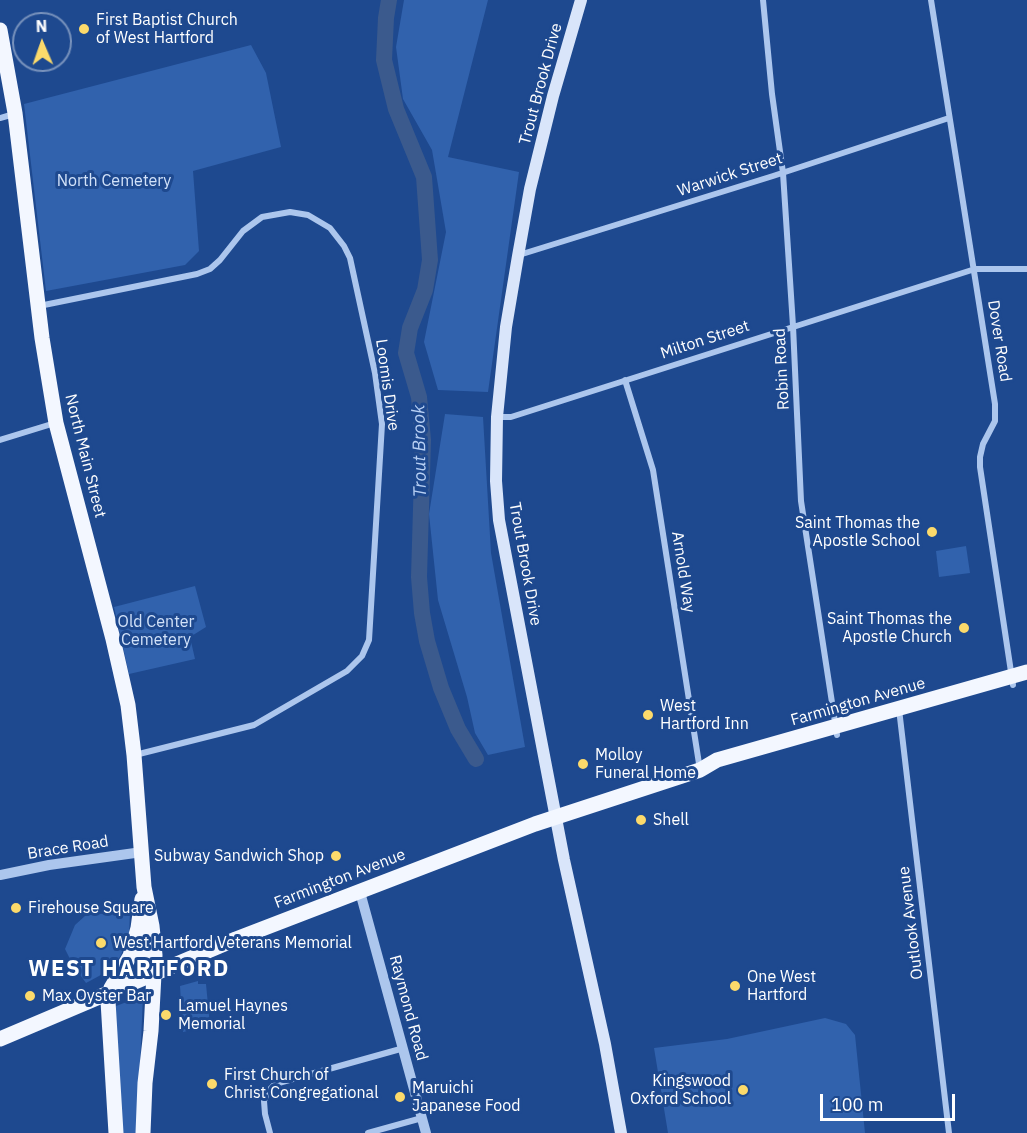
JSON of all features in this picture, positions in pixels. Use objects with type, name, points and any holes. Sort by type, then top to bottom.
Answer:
[{"type":"main road","name":"Trout Brook Drive","points":[[581,0],[553,96],[530,189],[518,256],[506,327],[497,417],[496,481],[500,520],[556,817],[585,960],[605,1044],[621,1133]]},
{"type":"main road","name":"North Main Street","points":[[0,30],[8,116],[56,423],[113,639],[126,697],[134,755],[144,887],[152,926],[155,972],[143,1133]]},
{"type":"main road","name":"Farmington Avenue","points":[[0,1039],[155,972],[326,903],[556,817],[700,770],[717,760],[806,739],[1017,681],[1027,672]]},
{"type":"main road","name":"North Main Street","points":[[109,992],[130,956],[138,928],[144,887]]},
{"type":"main road","points":[[109,992],[116,1133]]},
{"type":"street","name":"Robin Road","points":[[763,0],[772,94],[783,173],[794,326],[801,501],[836,731]]},
{"type":"street","name":"Dover Road","points":[[931,0],[996,413],[995,422],[981,450],[980,467],[1017,681]]},
{"type":"street","name":"Warwick Street","points":[[518,256],[949,118]]},
{"type":"street","name":"Loomis Drive","points":[[39,306],[197,274],[210,269],[243,231],[262,217],[290,213],[308,215],[330,228],[350,258],[373,361],[382,424],[369,640],[362,656],[347,670],[254,725],[134,755]]},
{"type":"street","name":"Milton Street","points":[[497,417],[511,417],[975,269],[1027,269]]},
{"type":"street","name":"Arnold Way","points":[[625,380],[653,470],[700,770]]},
{"type":"street","points":[[0,440],[56,423]]},
{"type":"street","name":"Outlook Avenue","points":[[900,713],[949,1133]]},
{"type":"street","name":"Brace Road","points":[[0,875],[49,865],[142,852]]},
{"type":"street","name":"Raymond Road","points":[[360,892],[426,1133]]},
{"type":"street","points":[[270,1133],[264,1101],[268,1090],[275,1084],[404,1048]]},
{"type":"street","points":[[368,1133],[422,1118]]},
{"type":"green space","points":[[404,0],[488,0],[448,157],[519,172],[488,392],[438,390],[424,342],[446,232],[432,150],[403,99],[396,47]]},
{"type":"green space","name":"North Cemetery","points":[[251,45],[266,73],[281,147],[193,171],[199,251],[185,265],[46,291],[24,104]]},
{"type":"green space","points":[[445,414],[483,417],[491,553],[525,747],[488,755],[475,733],[467,697],[438,600],[429,514]]},
{"type":"green space","points":[[966,546],[970,573],[939,577],[936,551]]},
{"type":"green space","name":"Old Center Cemetery","points":[[195,586],[206,627],[190,637],[195,659],[129,674],[114,607]]},
{"type":"green space","points":[[130,913],[129,934],[121,955],[113,967],[86,983],[65,949],[75,925],[85,916],[94,914]]},
{"type":"green space","points":[[198,981],[198,984],[206,984],[210,1026],[183,1032],[180,986]]},
{"type":"green space","points":[[143,996],[137,1133],[122,1133],[114,1011],[116,1006]]},
{"type":"green space","name":"Kingswood Oxford School","points":[[825,1018],[846,1024],[855,1035],[865,1133],[668,1133],[654,1048],[727,1039]]},
{"type":"waterway","name":"Trout Brook","points":[[389,0],[384,60],[396,109],[424,177],[430,260],[425,290],[410,328],[406,353],[419,397],[423,440],[419,577],[422,613],[427,641],[441,688],[458,729],[476,759]]},
{"type":"place","name":"First Baptist Church of West Hartford","points":[[84,29]]},
{"type":"place","name":"Saint Thomas the Apostle School","points":[[932,532]]},
{"type":"place","name":"Saint Thomas the Apostle Church","points":[[964,628]]},
{"type":"place","name":"West Hartford Inn","points":[[648,715]]},
{"type":"place","name":"Molloy Funeral Home","points":[[583,764]]},
{"type":"place","name":"Shell","points":[[641,820]]},
{"type":"place","name":"Subway Sandwich Shop","points":[[336,856]]},
{"type":"place","name":"Firehouse Square","points":[[16,908]]},
{"type":"place","name":"West Hartford Veterans Memorial","points":[[101,943]]},
{"type":"place","name":"One West Hartford","points":[[735,986]]},
{"type":"place","name":"Max Oyster Bar","points":[[30,996]]},
{"type":"place","name":"Lamuel Haynes Memorial","points":[[166,1015]]},
{"type":"place","name":"First Church of Christ Congregational","points":[[212,1084]]},
{"type":"place","name":"Kingswood Oxford School","points":[[743,1090]]},
{"type":"place","name":"Maruichi Japanese Food","points":[[400,1097]]},
{"type":"district","name":"WEST HARTFORD","points":[[129,970]]}]
